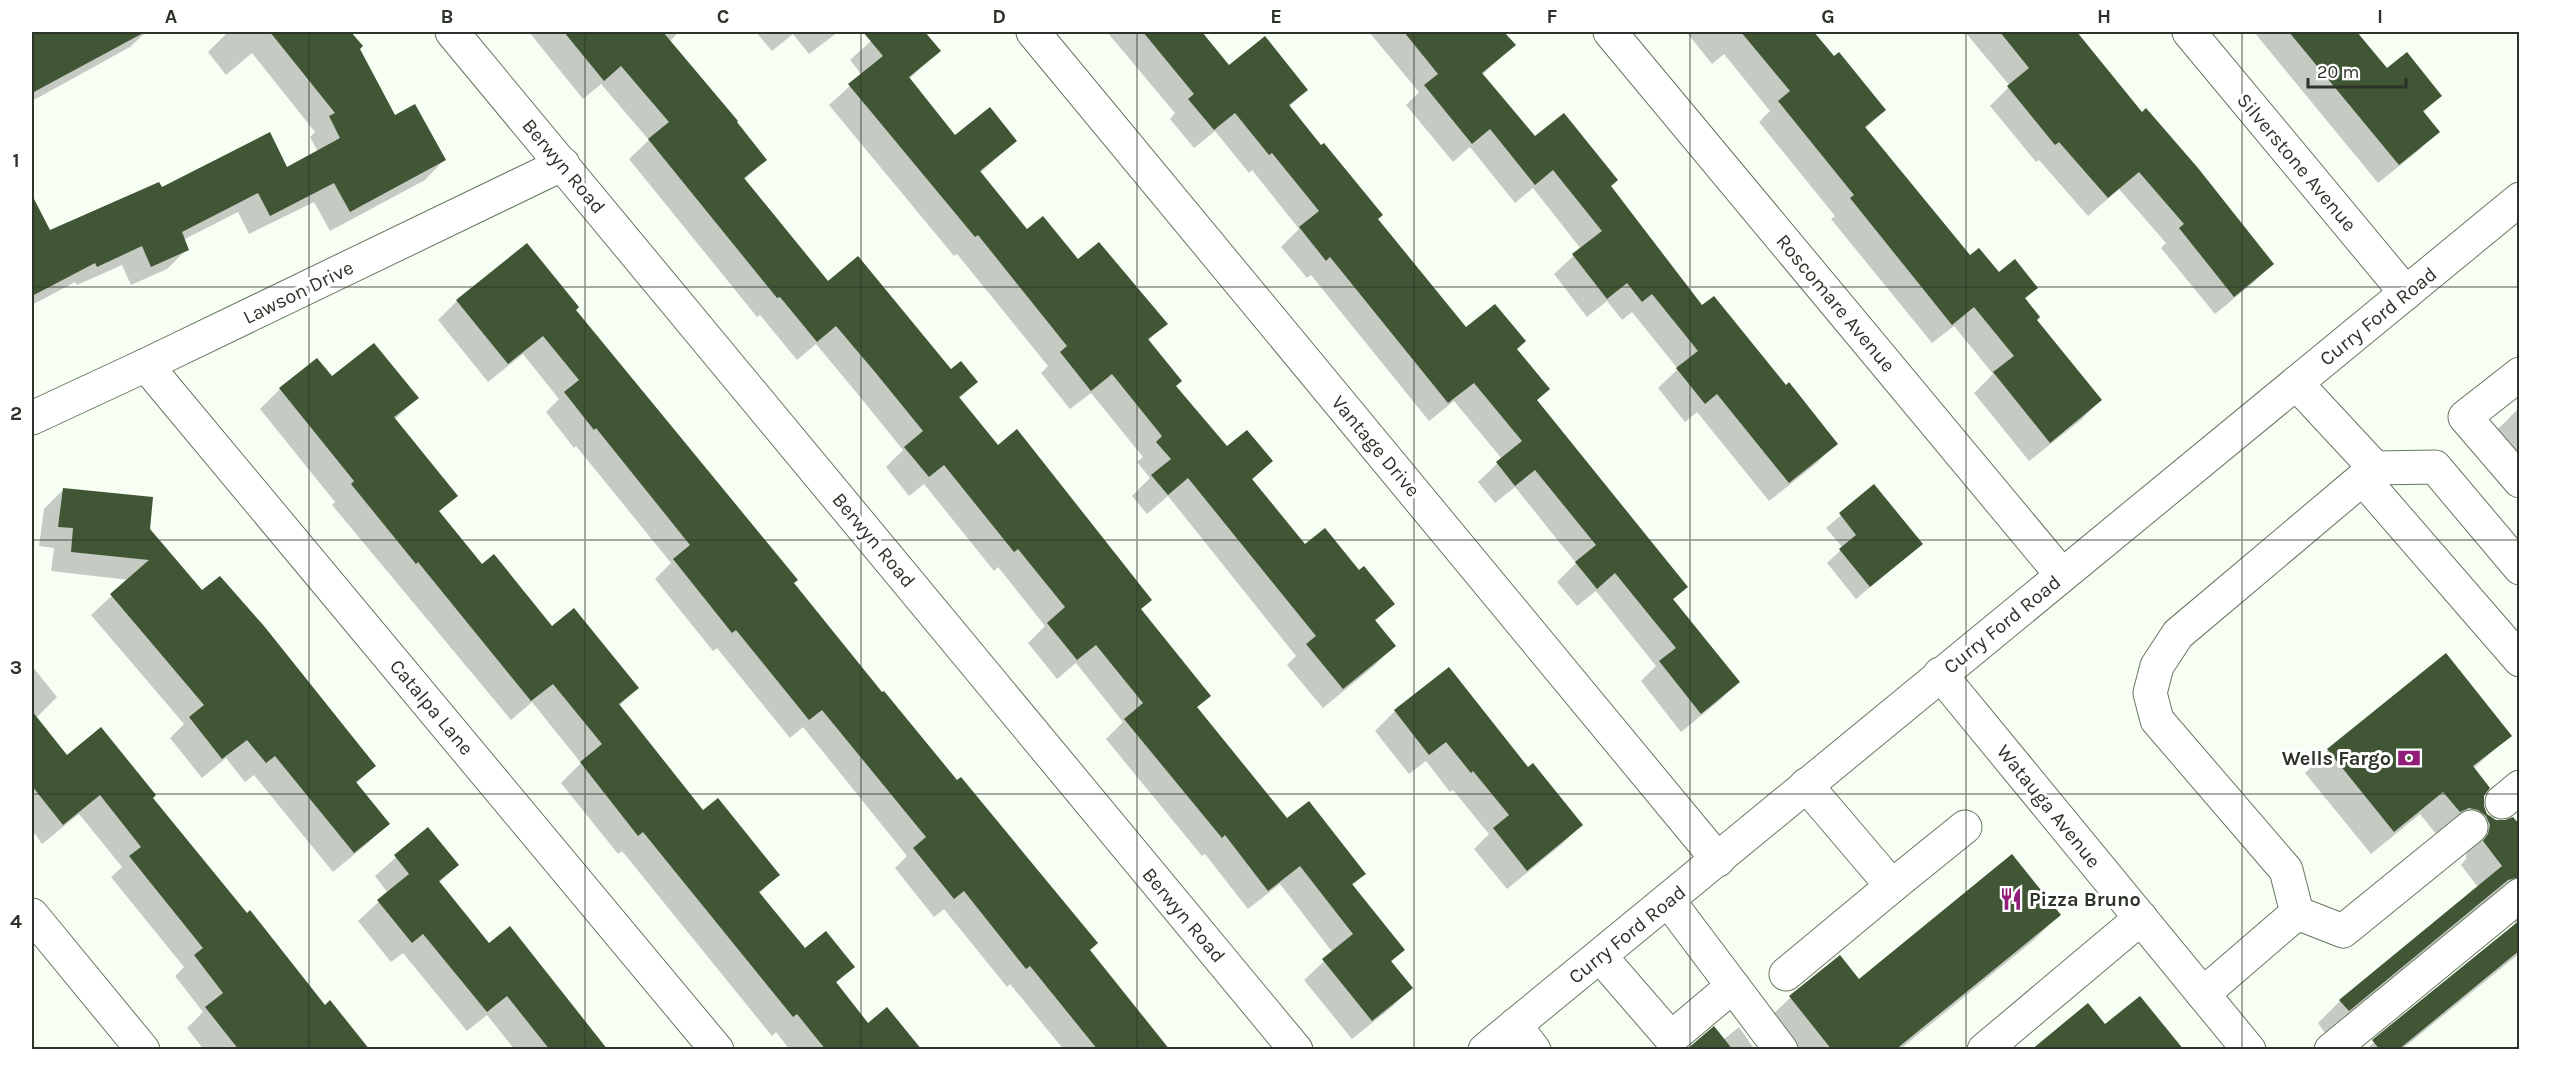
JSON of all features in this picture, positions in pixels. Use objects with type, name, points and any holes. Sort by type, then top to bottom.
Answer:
[{"type":"street","name":"Berwyn Road","points":[[452,32],[1296,1050]]},
{"type":"street","name":"Vantage Drive","points":[[1033,32],[1718,860]]},
{"type":"street","name":"Roscomare Avenue","points":[[1610,32],[2062,575]]},
{"type":"street","name":"Silverstone Avenue","points":[[2189,32],[2406,293]]},
{"type":"street","name":"Lawson Drive","points":[[32,418],[563,164]]},
{"type":"street","name":"Curry Ford Road","points":[[1485,1050],[1524,1037],[1600,956],[2520,199]]},
{"type":"street","name":"Catalpa Lane","points":[[146,365],[717,1050]]},
{"type":"street","points":[[2520,374],[2465,417],[2520,481]]},
{"type":"street","points":[[2296,383],[2520,660]]},
{"type":"street","points":[[2297,913],[2286,870],[2157,720],[2150,693],[2157,666],[2178,634],[2369,473],[2435,467],[2520,568]]},
{"type":"street","name":"Watauga Avenue","points":[[1940,674],[2248,1050]]},
{"type":"street","points":[[1806,785],[1892,886]]},
{"type":"street","points":[[1786,974],[1965,827]]},
{"type":"street","points":[[2297,913],[2343,931],[2471,827]]},
{"type":"street","points":[[2331,1050],[2520,895]]},
{"type":"street","points":[[1668,900],[1781,1050]]},
{"type":"street","points":[[2203,994],[2297,913]]},
{"type":"street","points":[[32,915],[142,1050]]},
{"type":"street","points":[[1984,1050],[2141,918]]},
{"type":"street","points":[[1600,956],[1671,1038],[1733,986]]},
{"type":"building","points":[[32,32],[145,32],[32,93]]},
{"type":"building","points":[[270,32],[351,32],[363,46],[360,49],[395,115],[415,104],[446,160],[350,212],[334,183],[270,216],[258,193],[182,232],[189,250],[151,267],[142,246],[97,267],[95,263],[32,296],[32,195],[50,230],[159,182],[162,187],[270,132],[287,167],[340,138],[329,116],[335,113]]},
{"type":"building","points":[[564,32],[663,32],[738,121],[767,160],[744,178],[828,281],[858,256],[951,369],[961,361],[978,382],[959,397],[998,445],[1017,429],[1152,600],[1141,609],[1211,696],[1197,707],[1287,818],[1309,801],[1366,874],[1352,884],[1405,950],[1391,961],[1413,988],[1372,1021],[1322,959],[1353,934],[1300,866],[1268,891],[1225,835],[1222,838],[1124,719],[1143,703],[1096,645],[1077,660],[1047,623],[1065,607],[1018,549],[1014,552],[944,465],[929,477],[904,447],[923,431],[875,372],[836,326],[817,342],[780,297],[777,298],[648,139],[669,122],[621,66],[604,81]]},
{"type":"building","points":[[863,32],[925,32],[941,51],[909,77],[955,135],[990,107],[1017,141],[980,171],[1027,229],[1043,216],[1078,259],[1099,242],[1168,324],[1148,339],[1182,381],[1176,386],[1227,446],[1247,430],[1273,461],[1252,479],[1305,544],[1325,528],[1359,570],[1364,566],[1395,604],[1375,620],[1396,646],[1343,689],[1306,644],[1316,636],[1188,478],[1168,495],[1151,475],[1171,459],[1156,442],[1162,436],[1112,374],[1091,391],[1060,352],[1067,346],[978,235],[975,237],[848,84],[883,56]]},
{"type":"building","points":[[1143,32],[1202,32],[1229,65],[1265,36],[1308,90],[1289,105],[1321,145],[1324,143],[1383,215],[1378,219],[1466,327],[1495,304],[1526,341],[1517,349],[1550,389],[1537,400],[1688,587],[1673,599],[1740,682],[1701,714],[1659,661],[1676,648],[1615,573],[1597,589],[1575,562],[1596,545],[1535,470],[1515,486],[1496,462],[1522,441],[1474,383],[1448,403],[1330,257],[1326,261],[1299,227],[1319,211],[1272,153],[1269,155],[1235,113],[1214,130],[1188,99],[1194,94]]},
{"type":"building","points":[[1404,32],[1504,32],[1516,45],[1482,73],[1535,136],[1564,113],[1618,180],[1611,186],[1702,305],[1714,296],[1786,385],[1789,382],[1838,444],[1789,483],[1717,394],[1705,404],[1676,368],[1698,351],[1652,294],[1642,302],[1627,283],[1607,299],[1572,254],[1602,231],[1553,170],[1535,185],[1490,129],[1472,144],[1424,85],[1438,74]]},
{"type":"building","points":[[1741,32],[1814,32],[1834,56],[1839,52],[1886,110],[1865,127],[1970,255],[1979,248],[1999,272],[2015,259],[2038,288],[2025,298],[2040,317],[2037,320],[2102,400],[2050,443],[1993,372],[2014,356],[1974,307],[1952,325],[1850,198],[1854,195],[1778,101],[1790,91]]},
{"type":"building","points":[[2000,32],[2077,32],[2142,112],[2146,108],[2198,168],[2274,264],[2234,297],[2179,228],[2184,224],[2139,172],[2108,198],[2059,142],[2055,145],[2007,86],[2029,68]]},
{"type":"building","points":[[2289,32],[2357,32],[2387,68],[2407,52],[2442,96],[2423,111],[2440,132],[2399,165]]},
{"type":"building","points":[[527,243],[579,307],[576,310],[798,580],[794,583],[882,692],[884,691],[957,780],[961,777],[1098,943],[1090,950],[1170,1050],[1098,1050],[1030,966],[1026,969],[964,891],[954,899],[913,848],[926,837],[822,710],[809,720],[736,630],[732,633],[673,559],[690,545],[596,428],[594,430],[564,392],[579,380],[543,336],[508,364],[456,300]]},
{"type":"building","points":[[374,343],[419,398],[394,417],[458,496],[439,511],[482,564],[494,554],[552,626],[574,608],[639,688],[619,704],[703,810],[718,798],[780,875],[759,892],[805,948],[826,931],[855,967],[836,982],[868,1023],[887,1007],[922,1050],[826,1050],[797,1014],[793,1017],[643,832],[638,836],[580,762],[602,744],[553,684],[531,701],[351,484],[354,481],[279,388],[317,358],[332,376]]},
{"type":"building","points":[[1874,484],[1923,544],[1870,587],[1839,549],[1856,535],[1839,513]]},
{"type":"building","points":[[63,488],[153,497],[150,529],[202,590],[220,576],[264,626],[376,766],[356,782],[390,824],[354,853],[275,756],[266,763],[247,740],[222,759],[189,717],[204,705],[110,594],[149,560],[71,552],[73,528],[58,527]]},
{"type":"building","name":"Wells Fargo","points":[[2446,653],[2512,736],[2473,766],[2490,788],[2484,796],[2487,814],[2496,820],[2513,817],[2520,825],[2520,877],[2508,880],[2349,1011],[2339,1000],[2502,866],[2483,841],[2490,825],[2486,816],[2478,810],[2469,808],[2460,812],[2443,792],[2394,832],[2327,749]]},
{"type":"building","points":[[1449,667],[1528,767],[1533,763],[1583,825],[1527,871],[1493,828],[1509,815],[1473,771],[1471,773],[1446,742],[1429,755],[1394,710]]},
{"type":"building","points":[[32,711],[67,755],[101,727],[156,795],[153,798],[247,913],[250,910],[325,1005],[330,1000],[370,1050],[239,1050],[205,1007],[223,993],[194,955],[203,948],[129,856],[141,847],[100,795],[63,825],[32,786]]},
{"type":"building","points":[[428,827],[459,865],[439,881],[489,943],[510,926],[608,1050],[550,1050],[507,996],[487,1012],[423,934],[412,943],[377,900],[409,874],[394,855]]},
{"type":"building","points":[[2012,854],[2061,915],[1895,1050],[1832,1050],[1789,996],[1840,955],[1859,979]]},
{"type":"building","points":[[2520,920],[2520,950],[2398,1050],[2380,1050],[2372,1040]]},
{"type":"building","points":[[2140,996],[2184,1050],[2031,1050],[2088,1003],[2105,1024]]},
{"type":"building","points":[[1714,1026],[1733,1050],[1686,1050]]},
{"type":"place","name":"Wells Fargo","points":[[2409,758]]},
{"type":"place","name":"Pizza Bruno","points":[[2011,899]]}]
